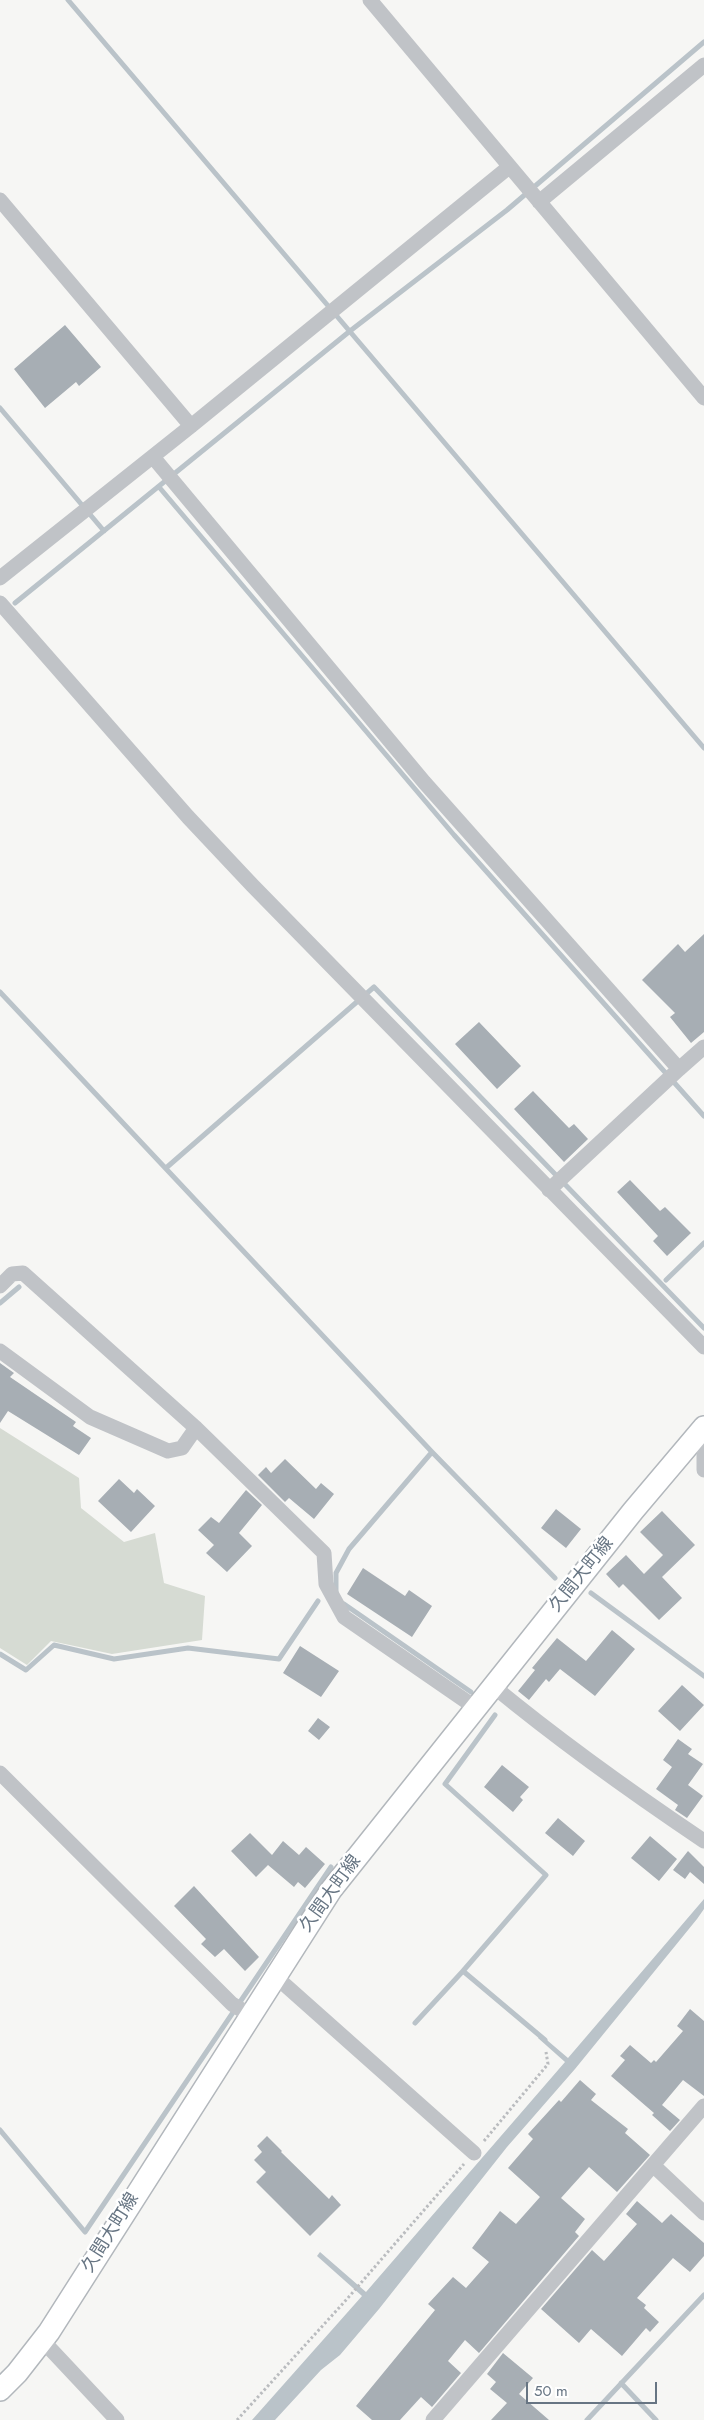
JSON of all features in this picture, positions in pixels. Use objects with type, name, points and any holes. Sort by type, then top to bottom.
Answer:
[{"type":"main road","name":"久間大町線","points":[[0,2390],[17,2373],[42,2340],[241,2010],[275,1976],[331,1890],[633,1511],[704,1427]]},
{"type":"street","points":[[370,0],[704,398]]},
{"type":"street","points":[[537,200],[704,65]]},
{"type":"street","points":[[0,578],[191,426],[509,167]]},
{"type":"street","points":[[1,202],[191,426]]},
{"type":"street","points":[[153,456],[424,782],[674,1075]]},
{"type":"street","points":[[0,603],[188,816],[361,998],[557,1183],[704,1347]]},
{"type":"street","points":[[557,1183],[704,1047]]},
{"type":"street","points":[[0,1286],[12,1274],[23,1273],[196,1428],[324,1553],[326,1584],[344,1616],[476,1708]]},
{"type":"street","points":[[0,1351],[90,1417],[168,1451],[182,1448],[196,1428]]},
{"type":"street","points":[[704,1449],[704,1470]]},
{"type":"street","points":[[493,1686],[556,1737],[631,1792],[704,1841]]},
{"type":"street","points":[[0,1772],[241,2010]]},
{"type":"street","points":[[275,1976],[474,2153]]},
{"type":"street","points":[[440,2417],[704,2106]]},
{"type":"street","points":[[654,2166],[704,2213]]},
{"type":"street","points":[[42,2340],[117,2420]]},
{"type":"path","points":[[237,2420],[364,2280],[474,2153],[548,2064],[546,2052]]},
{"type":"shaded area","points":[[0,1428],[79,1478],[81,1508],[124,1542],[155,1533],[164,1583],[205,1596],[202,1640],[112,1654],[51,1641],[27,1665],[0,1648]]},
{"type":"shaded area","points":[[704,1899],[704,1909],[697,1919],[575,2069],[507,2147],[379,2309],[340,2355],[321,2370],[275,2420],[252,2420],[362,2296],[317,2256],[320,2252],[366,2292],[565,2062],[538,2038],[541,2035],[568,2058]]},
{"type":"building","points":[[65,325],[101,367],[79,386],[76,382],[45,408],[14,369]]},
{"type":"building","points":[[704,934],[704,1032],[691,1043],[670,1017],[675,1013],[642,980],[678,944],[685,952]]},
{"type":"building","points":[[479,1022],[521,1066],[497,1089],[455,1044]]},
{"type":"building","points":[[533,1091],[569,1128],[574,1124],[588,1139],[564,1162],[514,1109]]},
{"type":"building","points":[[630,1180],[660,1211],[665,1207],[691,1233],[667,1256],[653,1241],[658,1236],[617,1192]]},
{"type":"building","points":[[0,1363],[14,1373],[10,1377],[76,1422],[73,1426],[91,1438],[79,1455],[8,1411],[0,1423]]},
{"type":"building","points":[[285,1459],[316,1489],[321,1483],[334,1494],[314,1519],[289,1498],[285,1502],[258,1475],[266,1467],[271,1473]]},
{"type":"building","points":[[119,1479],[134,1493],[137,1489],[155,1506],[131,1532],[98,1501]]},
{"type":"building","points":[[246,1490],[262,1505],[239,1533],[252,1546],[227,1572],[206,1553],[214,1545],[198,1530],[211,1517],[219,1523]]},
{"type":"building","points":[[556,1509],[581,1529],[566,1548],[541,1528]]},
{"type":"building","points":[[662,1511],[695,1545],[662,1577],[682,1598],[659,1620],[623,1584],[619,1588],[606,1574],[626,1555],[644,1574],[663,1555],[640,1532]]},
{"type":"building","points":[[363,1568],[405,1596],[409,1590],[432,1606],[412,1637],[347,1594]]},
{"type":"building","points":[[612,1630],[635,1649],[595,1696],[560,1669],[549,1682],[546,1679],[529,1700],[518,1691],[535,1670],[532,1668],[557,1638],[586,1661]]},
{"type":"building","points":[[300,1646],[339,1671],[321,1697],[283,1673]]},
{"type":"building","points":[[682,1685],[704,1705],[680,1731],[658,1711]]},
{"type":"building","points":[[318,1718],[330,1727],[319,1740],[308,1731]]},
{"type":"building","points":[[678,1739],[692,1749],[688,1754],[703,1764],[688,1785],[703,1796],[687,1818],[675,1810],[678,1805],[656,1789],[672,1767],[663,1760]]},
{"type":"building","points":[[502,1765],[529,1787],[520,1797],[523,1800],[513,1812],[484,1787]]},
{"type":"building","points":[[558,1818],[585,1841],[573,1856],[545,1833]]},
{"type":"building","points":[[250,1833],[272,1855],[283,1841],[299,1855],[306,1847],[325,1864],[305,1888],[298,1882],[294,1887],[268,1865],[256,1877],[231,1851]]},
{"type":"building","points":[[650,1836],[677,1859],[659,1881],[631,1858]]},
{"type":"building","points":[[688,1851],[704,1867],[704,1884],[690,1872],[685,1879],[673,1870]]},
{"type":"building","points":[[194,1886],[259,1957],[245,1971],[224,1949],[215,1957],[201,1944],[206,1939],[174,1906]]},
{"type":"building","points":[[690,2009],[704,2021],[704,2096],[683,2080],[662,2105],[680,2120],[670,2131],[652,2115],[654,2113],[611,2076],[625,2060],[620,2056],[630,2045],[651,2063],[654,2060],[656,2062],[683,2031],[677,2026]]},
{"type":"building","points":[[580,2080],[596,2094],[591,2100],[628,2129],[625,2133],[650,2155],[617,2192],[589,2167],[561,2198],[585,2219],[575,2232],[579,2236],[479,2353],[465,2340],[448,2361],[461,2373],[432,2407],[421,2397],[400,2420],[372,2420],[356,2406],[435,2310],[428,2304],[453,2277],[466,2288],[489,2262],[472,2248],[500,2211],[516,2224],[540,2197],[508,2168],[533,2139],[528,2134],[559,2100],[561,2102]]},
{"type":"building","points":[[267,2136],[329,2199],[332,2195],[341,2205],[310,2236],[256,2182],[266,2172],[254,2160],[262,2152],[257,2146]]},
{"type":"building","points":[[637,2201],[662,2223],[671,2214],[704,2243],[704,2256],[690,2272],[673,2258],[637,2298],[646,2305],[644,2308],[659,2322],[650,2332],[646,2328],[622,2356],[591,2329],[579,2343],[541,2309],[592,2250],[604,2261],[637,2224],[626,2214]]},
{"type":"building","points":[[503,2353],[533,2378],[519,2394],[549,2420],[491,2420],[507,2403],[490,2389],[496,2382],[487,2374]]},
{"type":"waterway","points":[[68,0],[704,748]]},
{"type":"waterway","points":[[15,603],[350,331],[507,210],[704,42]]},
{"type":"waterway","points":[[0,408],[104,531]]},
{"type":"waterway","points":[[159,487],[454,835],[704,1116]]},
{"type":"waterway","points":[[166,1168],[374,987],[704,1328]]},
{"type":"waterway","points":[[0,992],[432,1452],[555,1578]]},
{"type":"waterway","points":[[666,1280],[704,1243]]},
{"type":"waterway","points":[[0,1303],[19,1287]]},
{"type":"waterway","points":[[336,1591],[336,1573],[349,1549],[432,1452]]},
{"type":"waterway","points":[[591,1593],[704,1676]]},
{"type":"waterway","points":[[0,1654],[26,1670],[54,1645],[114,1659],[188,1648],[279,1659],[318,1601]]},
{"type":"waterway","points":[[344,1604],[471,1692]]},
{"type":"waterway","points":[[495,1715],[445,1784],[546,1875],[463,1971],[545,2040]]},
{"type":"waterway","points":[[0,2130],[85,2232],[331,1867]]},
{"type":"waterway","points":[[415,2023],[463,1971]]},
{"type":"waterway","points":[[587,2420],[704,2295]]},
{"type":"waterway","points":[[621,2383],[656,2420]]}]
